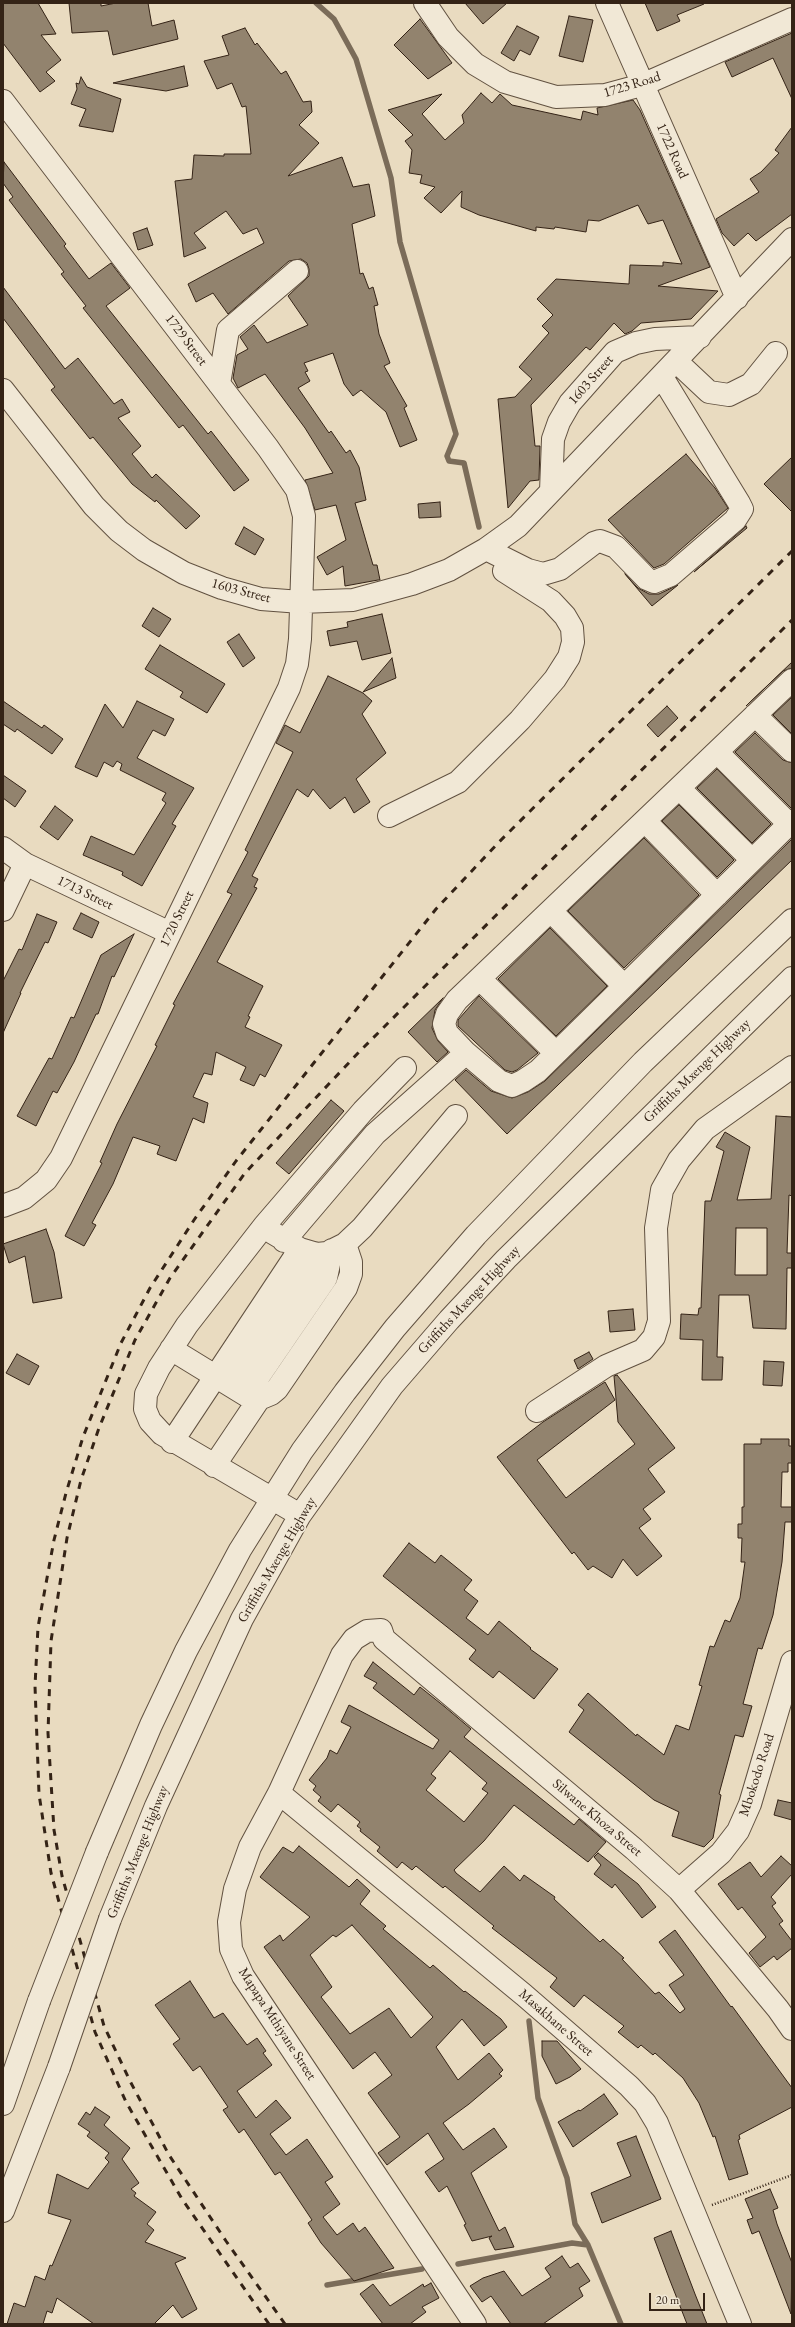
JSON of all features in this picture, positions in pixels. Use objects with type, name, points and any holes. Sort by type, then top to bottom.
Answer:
[{"type":"street","name":"1723 Road","points":[[425,3],[454,42],[475,64],[505,82],[556,97],[605,95],[642,85],[792,19]]},
{"type":"street","name":"1722 Road","points":[[607,3],[737,298]]},
{"type":"street","name":"1729 Street","points":[[3,101],[268,448],[297,490],[304,516],[301,602]]},
{"type":"street","name":"1603 Street","points":[[3,390],[94,506],[118,531],[144,550],[184,573],[222,588],[261,600],[301,602],[353,600],[412,584],[449,570],[477,554],[518,526],[792,239]]},
{"type":"street","points":[[219,384],[228,330],[297,272]]},
{"type":"street","name":"1603 Street","points":[[551,491],[553,438],[559,422],[570,403],[615,352],[636,342],[655,339],[700,337]]},
{"type":"street","points":[[669,369],[709,392],[728,395],[751,384],[776,353]]},
{"type":"street","points":[[477,554],[544,574],[560,569],[594,543],[600,541],[616,547],[647,579],[654,582],[672,575],[735,520],[742,509],[669,369]]},
{"type":"street","points":[[389,816],[439,793],[458,782],[474,767],[556,679],[569,656],[573,642],[572,628],[569,622],[551,601],[477,554]]},
{"type":"street","name":"1720 Street","points":[[3,1206],[24,1198],[46,1180],[61,1158],[289,688],[297,664],[301,602]]},
{"type":"street","points":[[717,752],[791,822],[538,1071],[512,1086],[499,1081],[466,1053],[447,1033],[444,1024],[447,1014],[457,1000],[792,680]]},
{"type":"street","points":[[755,715],[792,751]]},
{"type":"street","points":[[679,788],[752,860]]},
{"type":"street","points":[[645,821],[717,895]]},
{"type":"street","name":"1713 Street","points":[[3,848],[25,864],[170,933]]},
{"type":"street","points":[[3,910],[25,864]]},
{"type":"street","points":[[551,911],[624,986]]},
{"type":"street","points":[[3,2104],[39,2001],[97,1852],[151,1725],[186,1651],[240,1550],[271,1498],[345,1392],[395,1328],[476,1235],[643,1062],[792,920]]},
{"type":"street","name":"Griffiths Mxenge Highway","points":[[3,2211],[59,2066],[110,1919],[156,1806],[207,1692],[242,1619],[300,1515],[392,1386],[449,1320],[559,1206],[792,978]]},
{"type":"street","points":[[480,979],[556,1053]]},
{"type":"street","points":[[214,1466],[238,1389],[316,1248],[375,1134],[466,1053]]},
{"type":"street","points":[[537,1411],[606,1366],[643,1350],[654,1338],[659,1321],[656,1228],[662,1190],[679,1160],[706,1129],[753,1093],[792,1067]]},
{"type":"street","points":[[300,1515],[172,1442],[150,1421],[145,1409],[146,1394],[159,1368],[187,1325],[264,1226],[363,1112],[405,1068]]},
{"type":"street","points":[[316,1248],[362,1228],[456,1116]]},
{"type":"street","points":[[171,1349],[238,1389],[271,1394],[277,1389],[346,1288],[351,1274],[351,1262],[264,1226]]},
{"type":"street","points":[[172,1442],[238,1389]]},
{"type":"street","name":"Mapapa Mthiyane Street","points":[[381,1630],[367,1631],[354,1640],[342,1656],[279,1793],[250,1847],[235,1889],[229,1922],[231,1949],[247,1982],[475,2324]]},
{"type":"street","name":"Silwane Khoza Street","points":[[381,1630],[384,1639],[634,1849],[679,1890],[785,2004],[792,2028]]},
{"type":"street","name":"Mbokodo Road","points":[[679,1890],[721,1853],[738,1831],[750,1804],[792,1662]]},
{"type":"street","name":"Masakhane Street","points":[[279,1793],[524,1995],[629,2086],[646,2103],[657,2124],[692,2212],[740,2324]]},
{"type":"path","points":[[692,2212],[792,2175]]},
{"type":"building","points":[[3,3],[38,3],[56,34],[41,35],[61,60],[46,72],[55,81],[40,92],[3,43]]},
{"type":"building","points":[[69,3],[101,3],[101,6],[116,3],[148,3],[152,26],[174,20],[178,39],[113,55],[108,31],[72,33]]},
{"type":"building","points":[[465,3],[507,3],[483,24]]},
{"type":"building","points":[[645,3],[704,4],[677,15],[680,21],[657,31]]},
{"type":"building","points":[[569,16],[593,20],[583,62],[559,56]]},
{"type":"building","points":[[420,19],[452,63],[428,79],[394,45]]},
{"type":"building","points":[[517,26],[539,37],[530,55],[520,50],[514,61],[501,53]]},
{"type":"building","points":[[245,28],[255,45],[257,43],[281,74],[286,71],[303,102],[311,101],[312,112],[299,125],[319,143],[288,176],[342,157],[353,187],[369,184],[375,216],[352,224],[360,274],[363,273],[369,289],[373,287],[378,305],[374,306],[379,334],[390,363],[384,366],[407,406],[404,408],[417,440],[400,447],[386,412],[361,390],[353,396],[344,384],[333,353],[304,363],[308,371],[305,372],[310,381],[298,388],[329,433],[331,431],[346,453],[350,450],[359,467],[366,500],[355,503],[373,565],[377,565],[380,580],[345,586],[343,566],[327,575],[317,557],[346,540],[336,505],[315,510],[305,480],[333,473],[305,428],[265,374],[238,388],[233,378],[237,355],[248,349],[240,337],[254,325],[267,343],[308,325],[288,296],[309,276],[307,263],[301,259],[289,261],[228,314],[213,293],[196,302],[188,284],[264,243],[257,228],[243,234],[226,211],[194,233],[206,248],[184,257],[175,181],[192,179],[194,155],[224,156],[224,154],[251,154],[246,106],[242,107],[232,83],[217,89],[204,61],[229,55],[222,36]]},
{"type":"building","points":[[792,33],[792,99],[773,58],[732,77],[725,62]]},
{"type":"building","points":[[184,66],[188,86],[166,91],[113,83]]},
{"type":"building","points":[[81,77],[87,87],[121,99],[113,132],[79,126],[86,109],[71,104],[77,89],[76,83],[79,84]]},
{"type":"building","points":[[481,93],[492,103],[500,94],[512,105],[581,120],[583,111],[598,115],[597,108],[633,100],[640,110],[710,267],[658,286],[718,291],[691,319],[641,323],[632,331],[625,334],[614,323],[590,350],[586,347],[531,405],[535,446],[540,446],[539,480],[530,481],[508,508],[498,399],[515,397],[532,379],[519,367],[549,333],[542,326],[553,315],[537,299],[556,279],[629,284],[630,265],[663,266],[663,262],[682,264],[663,220],[648,224],[638,205],[599,221],[588,220],[586,232],[555,227],[554,229],[536,227],[536,231],[479,215],[461,207],[462,191],[441,213],[424,198],[435,187],[420,183],[422,175],[409,173],[412,150],[405,141],[413,135],[388,110],[442,94],[422,114],[445,140],[464,123],[462,115]]},
{"type":"building","points":[[792,127],[792,214],[756,241],[748,233],[734,246],[722,233],[716,219],[759,192],[750,179],[761,172],[779,153],[775,150]]},
{"type":"building","points":[[4,162],[66,244],[64,246],[89,279],[111,263],[130,288],[106,306],[208,434],[211,431],[249,480],[234,491],[183,425],[179,428],[83,308],[86,306],[61,274],[64,272],[9,200],[13,197],[3,183]]},
{"type":"building","points":[[147,228],[153,245],[138,250],[133,233]]},
{"type":"building","points":[[3,287],[65,369],[78,358],[114,404],[122,399],[130,412],[118,418],[141,446],[132,454],[152,478],[156,474],[200,516],[186,529],[156,500],[155,502],[132,484],[93,437],[90,439],[51,390],[55,387],[3,318]]},
{"type":"building","points":[[686,454],[715,488],[728,508],[664,564],[654,568],[608,520]]},
{"type":"building","points":[[792,457],[792,512],[764,484]]},
{"type":"building","points":[[440,502],[441,517],[419,518],[418,504]]},
{"type":"building","points":[[746,526],[747,528],[694,572],[743,529]]},
{"type":"building","points":[[244,527],[264,539],[255,555],[235,544]]},
{"type":"building","points":[[625,574],[638,588],[649,594],[659,594],[678,585],[652,606]]},
{"type":"building","points":[[153,608],[171,619],[159,637],[142,626]]},
{"type":"building","points":[[382,614],[391,653],[362,660],[357,641],[330,646],[327,631],[348,627],[347,622]]},
{"type":"building","points":[[239,634],[255,658],[243,667],[227,642]]},
{"type":"building","points":[[160,645],[225,684],[207,713],[180,697],[183,692],[145,669]]},
{"type":"building","points":[[392,658],[396,678],[363,692]]},
{"type":"building","points":[[792,662],[792,668],[783,671],[746,706]]},
{"type":"building","points":[[328,676],[363,693],[372,701],[362,714],[386,753],[356,779],[370,802],[354,813],[345,797],[330,809],[313,789],[308,797],[297,789],[252,876],[258,879],[254,887],[257,888],[217,962],[263,986],[248,1016],[250,1017],[245,1027],[282,1045],[265,1077],[260,1074],[254,1086],[240,1080],[246,1067],[216,1052],[212,1075],[204,1073],[193,1097],[208,1103],[204,1123],[193,1118],[176,1161],[157,1154],[160,1146],[133,1137],[113,1184],[92,1223],[96,1225],[84,1246],[65,1236],[102,1163],[100,1162],[117,1124],[157,1046],[155,1045],[175,1005],[173,1004],[232,894],[227,892],[248,852],[245,850],[293,752],[276,743],[285,725],[300,733]]},
{"type":"building","points":[[792,697],[792,734],[773,715]]},
{"type":"building","points":[[3,701],[42,728],[44,725],[63,739],[52,754],[17,729],[15,732],[3,724]]},
{"type":"building","points":[[137,701],[174,719],[165,736],[153,730],[137,758],[194,788],[172,824],[176,826],[142,886],[122,875],[123,872],[83,855],[91,836],[134,855],[166,803],[162,800],[166,793],[120,770],[122,764],[117,761],[113,767],[104,762],[97,777],[75,767],[105,704],[123,728]]},
{"type":"building","points":[[667,706],[678,718],[658,737],[647,725]]},
{"type":"building","points":[[755,733],[783,760],[792,763],[792,809],[735,752]]},
{"type":"building","points":[[717,769],[771,824],[752,843],[697,788]]},
{"type":"building","points":[[3,775],[26,791],[15,807],[3,798]]},
{"type":"building","points":[[679,805],[734,860],[717,877],[662,821]]},
{"type":"building","points":[[55,806],[73,820],[58,840],[40,827]]},
{"type":"building","points":[[644,838],[699,895],[624,968],[568,911]]},
{"type":"building","points":[[792,839],[792,860],[507,1134],[455,1080],[466,1070],[491,1091],[512,1098],[528,1092],[545,1081]]},
{"type":"building","points":[[81,913],[99,922],[92,938],[73,929]]},
{"type":"building","points":[[37,914],[57,922],[48,943],[45,942],[20,993],[3,1033],[3,981],[19,949],[22,950]]},
{"type":"building","points":[[550,928],[607,986],[556,1036],[498,979]]},
{"type":"building","points":[[134,934],[114,977],[112,976],[98,1014],[96,1014],[74,1062],[57,1093],[53,1091],[36,1126],[17,1116],[49,1058],[52,1059],[71,1017],[74,1018],[101,955]]},
{"type":"building","points":[[479,996],[538,1053],[517,1070],[512,1072],[505,1070],[458,1026],[458,1020]]},
{"type":"building","points":[[443,998],[435,1010],[432,1028],[438,1041],[448,1052],[437,1062],[408,1032]]},
{"type":"building","points":[[331,1100],[344,1111],[289,1174],[276,1163]]},
{"type":"building","points":[[776,1116],[792,1117],[792,1196],[789,1195],[787,1253],[792,1253],[792,1268],[787,1268],[786,1329],[753,1328],[749,1295],[719,1295],[717,1357],[723,1357],[722,1380],[702,1380],[703,1340],[680,1339],[681,1314],[698,1315],[699,1308],[701,1308],[705,1201],[711,1201],[724,1151],[716,1147],[725,1132],[750,1147],[737,1200],[771,1199]],"holes":[[[736,1228],[767,1228],[767,1275],[735,1275]]]},
{"type":"building","points":[[46,1229],[54,1252],[62,1298],[33,1303],[25,1256],[9,1263],[3,1244]]},
{"type":"building","points":[[633,1309],[635,1330],[610,1332],[608,1311]]},
{"type":"building","points":[[589,1352],[593,1359],[578,1369],[574,1360]]},
{"type":"building","points":[[17,1354],[39,1366],[29,1385],[6,1373]]},
{"type":"building","points":[[764,1361],[784,1362],[782,1386],[763,1385]]},
{"type":"building","points":[[617,1375],[675,1448],[648,1469],[665,1492],[643,1509],[651,1519],[639,1528],[662,1556],[637,1576],[623,1559],[612,1578],[593,1566],[588,1570],[574,1552],[572,1554],[497,1457],[543,1422],[605,1382],[615,1400],[537,1460],[566,1498],[635,1444],[618,1422],[614,1376]]},
{"type":"building","points":[[761,1439],[789,1439],[789,1446],[792,1446],[792,1463],[788,1463],[788,1472],[782,1472],[781,1507],[792,1507],[792,1522],[785,1522],[782,1562],[773,1615],[762,1649],[758,1648],[743,1704],[752,1706],[743,1737],[735,1735],[719,1794],[721,1795],[713,1838],[704,1847],[672,1836],[679,1812],[654,1800],[569,1732],[584,1710],[578,1705],[588,1693],[636,1736],[637,1734],[664,1755],[676,1725],[689,1730],[702,1686],[699,1685],[710,1646],[714,1647],[725,1620],[730,1622],[740,1598],[745,1562],[741,1562],[742,1538],[738,1538],[738,1524],[742,1524],[742,1507],[744,1507],[744,1444],[761,1444]]},
{"type":"building","points":[[409,1543],[435,1563],[441,1555],[472,1580],[464,1590],[478,1601],[466,1618],[488,1635],[499,1621],[531,1648],[530,1649],[558,1669],[534,1699],[499,1671],[493,1678],[469,1659],[476,1650],[383,1576]]},
{"type":"building","points":[[373,1662],[414,1695],[420,1687],[471,1729],[464,1737],[574,1825],[579,1819],[606,1842],[588,1862],[514,1805],[484,1841],[454,1870],[456,1873],[480,1892],[504,1866],[520,1881],[524,1875],[555,1897],[554,1899],[600,1942],[603,1939],[624,1958],[622,1959],[655,1994],[659,1992],[680,2013],[685,2009],[669,1985],[684,1975],[659,1942],[675,1930],[792,2088],[792,2107],[739,2135],[740,2139],[738,2140],[748,2174],[729,2180],[715,2136],[713,2137],[699,2103],[683,2078],[655,2053],[653,2055],[641,2045],[638,2048],[618,2032],[624,2026],[584,1995],[574,2007],[550,1987],[557,1978],[492,1928],[494,1926],[445,1886],[443,1888],[416,1866],[412,1870],[402,1862],[397,1868],[377,1851],[380,1847],[360,1831],[361,1829],[357,1826],[360,1822],[338,1804],[331,1812],[318,1801],[321,1797],[313,1790],[316,1786],[309,1780],[327,1758],[330,1750],[337,1754],[351,1727],[341,1722],[349,1705],[433,1749],[439,1740],[373,1688],[377,1683],[364,1676]],"holes":[[[450,1751],[487,1783],[482,1789],[488,1793],[464,1822],[426,1790],[436,1778],[431,1774]]]},
{"type":"building","points":[[778,1800],[792,1803],[792,1820],[774,1815]]},
{"type":"building","points":[[299,1846],[349,1887],[357,1879],[370,1891],[360,1904],[386,1926],[383,1929],[430,1968],[433,1965],[464,1992],[465,1991],[501,2019],[507,2027],[484,2046],[462,2019],[436,2047],[458,2080],[489,2053],[503,2070],[499,2074],[502,2076],[469,2104],[443,2123],[463,2150],[494,2128],[507,2147],[471,2173],[499,2231],[505,2227],[514,2247],[495,2250],[489,2238],[492,2236],[472,2241],[464,2225],[466,2224],[447,2186],[439,2192],[425,2172],[444,2159],[428,2133],[387,2165],[378,2153],[400,2137],[368,2093],[392,2075],[375,2052],[353,2069],[264,1947],[280,1935],[283,1941],[310,1917],[260,1877],[283,1847],[293,1853]],"holes":[[[352,1925],[433,2017],[411,2038],[389,2008],[350,2034],[321,1997],[332,1987],[310,1955],[333,1935],[336,1937]]]},
{"type":"building","points":[[598,1853],[638,1884],[656,1907],[642,1918],[615,1884],[612,1888],[594,1874],[601,1865],[594,1857]]},
{"type":"building","points":[[781,1856],[792,1866],[792,1874],[771,1897],[776,1903],[772,1906],[783,1921],[779,1924],[792,1941],[792,1948],[777,1960],[774,1956],[760,1967],[749,1953],[766,1937],[742,1907],[738,1910],[718,1884],[750,1862],[761,1877]]},
{"type":"building","points":[[190,1981],[214,2018],[223,2013],[247,2045],[257,2038],[266,2051],[263,2053],[272,2065],[237,2091],[256,2118],[276,2100],[291,2118],[270,2134],[286,2155],[307,2139],[333,2177],[325,2182],[340,2204],[323,2217],[337,2235],[353,2223],[359,2232],[365,2227],[394,2268],[354,2281],[321,2243],[308,2223],[312,2220],[280,2172],[275,2175],[244,2129],[239,2133],[223,2110],[228,2107],[200,2066],[193,2071],[173,2044],[180,2039],[155,2005]]},
{"type":"building","points":[[542,2041],[557,2041],[581,2069],[570,2077],[556,2084],[542,2056]]},
{"type":"building","points":[[604,2094],[618,2114],[573,2147],[558,2122],[579,2110],[580,2111]]},
{"type":"building","points":[[95,2107],[110,2117],[104,2125],[130,2148],[122,2159],[139,2183],[131,2189],[136,2193],[134,2196],[156,2212],[147,2224],[154,2230],[145,2242],[186,2258],[175,2263],[197,2309],[182,2318],[173,2305],[154,2324],[94,2324],[57,2298],[52,2313],[47,2311],[43,2324],[7,2324],[14,2303],[25,2307],[35,2276],[45,2280],[50,2265],[52,2266],[71,2220],[48,2213],[57,2174],[88,2189],[109,2162],[105,2158],[109,2153],[87,2136],[90,2132],[78,2124],[86,2112],[90,2115]]},
{"type":"building","points":[[636,2136],[661,2199],[602,2223],[591,2193],[631,2176],[617,2143]]},
{"type":"building","points":[[770,2189],[778,2208],[773,2210],[777,2224],[792,2263],[791,2314],[759,2231],[752,2234],[747,2220],[753,2218],[745,2199]]},
{"type":"building","points":[[671,2231],[707,2324],[687,2324],[669,2278],[654,2238]]},
{"type":"building","points":[[562,2256],[570,2268],[578,2263],[590,2281],[579,2288],[583,2296],[543,2324],[511,2324],[491,2296],[482,2302],[470,2286],[483,2278],[504,2271],[522,2296],[551,2277],[545,2268]]},
{"type":"building","points":[[431,2283],[439,2298],[422,2307],[426,2312],[410,2324],[383,2324],[360,2294],[373,2284],[390,2306],[423,2284],[424,2287]]},
{"type":"waterway","points":[[316,3],[334,19],[356,59],[391,178],[400,242],[456,434],[447,456],[449,461],[464,463],[479,527]]},
{"type":"waterway","points":[[529,2021],[538,2098],[567,2178],[575,2224],[588,2245],[621,2324]]},
{"type":"waterway","points":[[458,2264],[572,2243],[588,2245]]},
{"type":"waterway","points":[[327,2285],[422,2269]]},
{"type":"railway","points":[[269,2324],[182,2199],[126,2102],[95,2032],[51,1873],[39,1794],[35,1686],[38,1627],[54,1540],[66,1493],[83,1437],[121,1343],[150,1288],[194,1220],[236,1161],[436,909],[499,842],[792,551]]},
{"type":"railway","points":[[285,2324],[226,2241],[169,2155],[130,2081],[104,2026],[62,1876],[54,1830],[48,1733],[51,1641],[67,1538],[81,1480],[99,1428],[135,1340],[170,1278],[245,1173],[359,1052],[792,620]]}]
